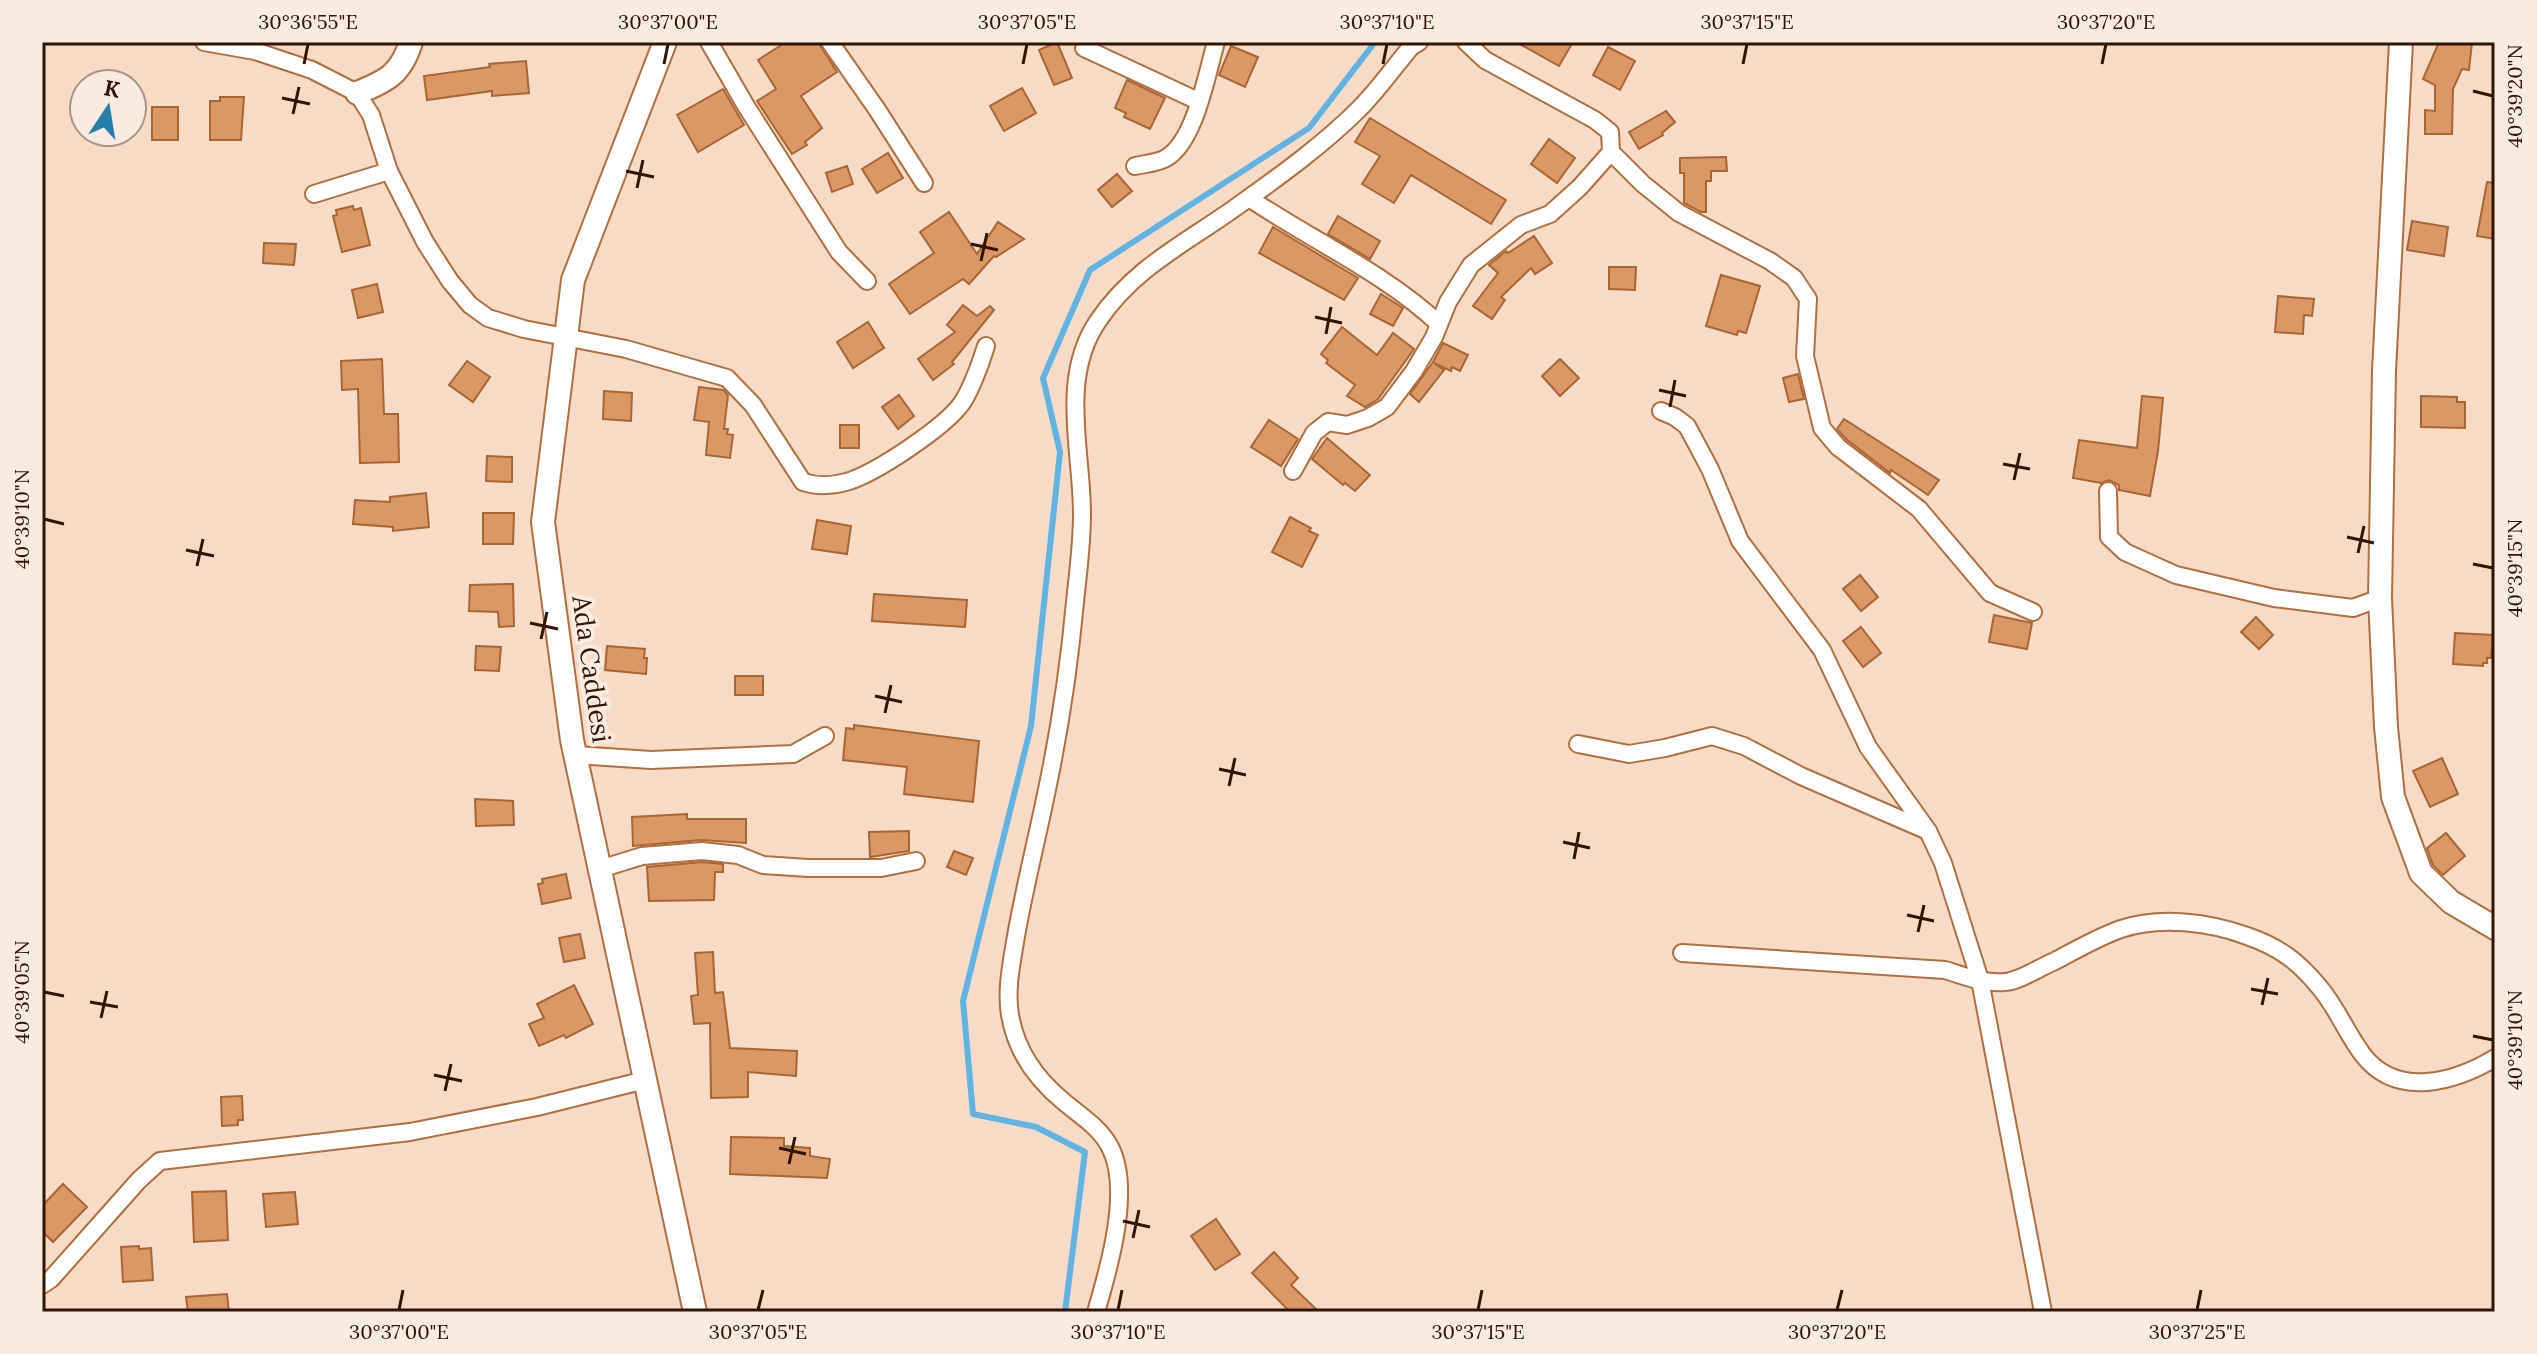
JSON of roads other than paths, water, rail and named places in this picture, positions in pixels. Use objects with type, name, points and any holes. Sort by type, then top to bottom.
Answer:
[{"type":"main road","points":[[357,93],[386,81],[406,59],[411,42]]},
{"type":"main road","name":"Ada Caddesi","points":[[665,42],[573,280],[543,522],[576,755],[695,1312]]},
{"type":"main road","points":[[2401,42],[2384,371],[2380,598],[2386,727],[2393,797],[2421,873],[2451,902],[2495,928]]},
{"type":"street","points":[[204,42],[255,51],[312,70],[357,93],[371,115],[389,171],[425,242],[470,305],[488,318],[524,329],[626,349],[727,378],[753,405],[803,482],[814,485],[845,483],[880,467],[937,427],[961,404],[986,346]]},
{"type":"street","points":[[709,42],[839,252],[867,281]]},
{"type":"street","points":[[830,42],[924,183]]},
{"type":"street","points":[[1135,166],[1166,158],[1184,139],[1216,42]]},
{"type":"street","points":[[1096,1312],[1117,1222],[1119,1176],[1110,1147],[1093,1125],[1036,1076],[1025,1058],[1010,1015],[1009,979],[1024,887],[1046,798],[1072,635],[1082,514],[1076,383],[1080,356],[1095,325],[1120,290],[1164,255],[1249,198],[1359,109],[1411,47],[1419,42]]},
{"type":"street","points":[[1466,42],[1485,60],[1595,120],[1610,132],[1611,152],[1643,184],[1679,213],[1770,261],[1794,278],[1808,299],[1805,356],[1822,428],[1838,447],[1919,509],[1990,593],[2033,612]]},
{"type":"street","points":[[1084,48],[1198,101]]},
{"type":"street","points":[[1293,471],[1314,433],[1328,422],[1347,425],[1387,407],[1414,371],[1448,302],[1471,265],[1521,225],[1550,214],[1580,187],[1611,152]]},
{"type":"street","points":[[314,194],[389,171]]},
{"type":"street","points":[[1249,198],[1399,290],[1439,324]]},
{"type":"street","points":[[1661,411],[1687,426],[1710,469],[1740,541],[1822,650],[1868,747],[1928,831],[1943,863],[1980,980],[2043,1312]]},
{"type":"street","points":[[2108,491],[2109,537],[2125,552],[2176,575],[2274,598],[2353,608],[2380,598]]},
{"type":"street","points":[[576,755],[651,760],[793,754],[825,736]]},
{"type":"street","points":[[1578,744],[1629,754],[1712,736],[1744,746],[1801,776],[1928,831]]},
{"type":"street","points":[[600,869],[642,856],[702,851],[738,855],[763,865],[808,868],[881,868],[916,861]]},
{"type":"street","points":[[1682,953],[1945,970],[1980,980],[2007,982],[2122,929],[2155,922],[2200,924],[2275,946],[2322,990],[2364,1056],[2379,1070],[2402,1081],[2433,1083],[2471,1072],[2495,1058]]},
{"type":"street","points":[[42,1285],[160,1161],[410,1132],[537,1107],[645,1080]]},
{"type":"waterway","points":[[1065,1312],[1085,1152],[1036,1127],[973,1114],[963,1001],[1031,726],[1060,452],[1043,378],[1090,270],[1309,128],[1375,42]]}]
